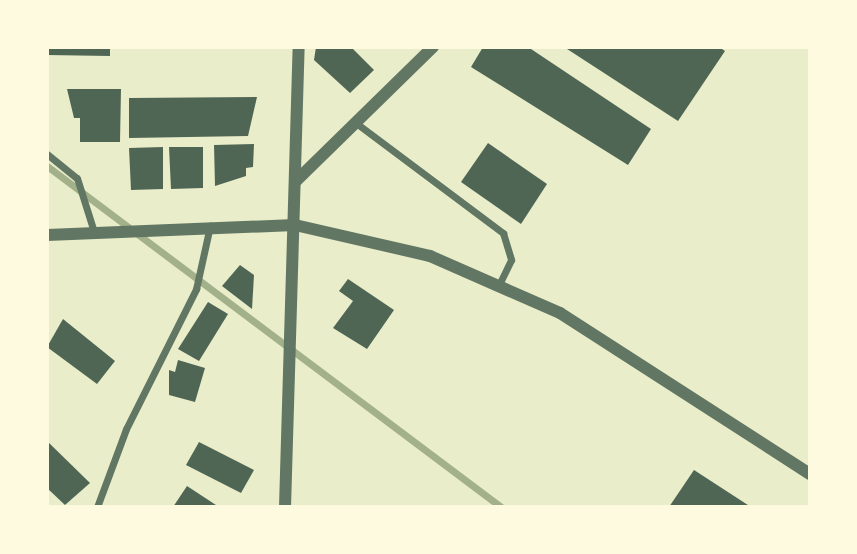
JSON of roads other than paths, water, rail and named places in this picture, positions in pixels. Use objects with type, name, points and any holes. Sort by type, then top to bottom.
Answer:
[{"type":"street","points":[[285,507],[299,47]]},
{"type":"street","points":[[296,181],[433,47]]},
{"type":"street","points":[[356,123],[503,233],[511,260],[499,285]]},
{"type":"street","points":[[47,154],[77,178],[94,232]]},
{"type":"street","points":[[47,235],[210,226],[295,225],[430,256],[560,313],[810,474]]},
{"type":"street","points":[[97,507],[126,429],[196,289],[210,226]]},
{"type":"waterway","points":[[47,166],[501,507]]}]
